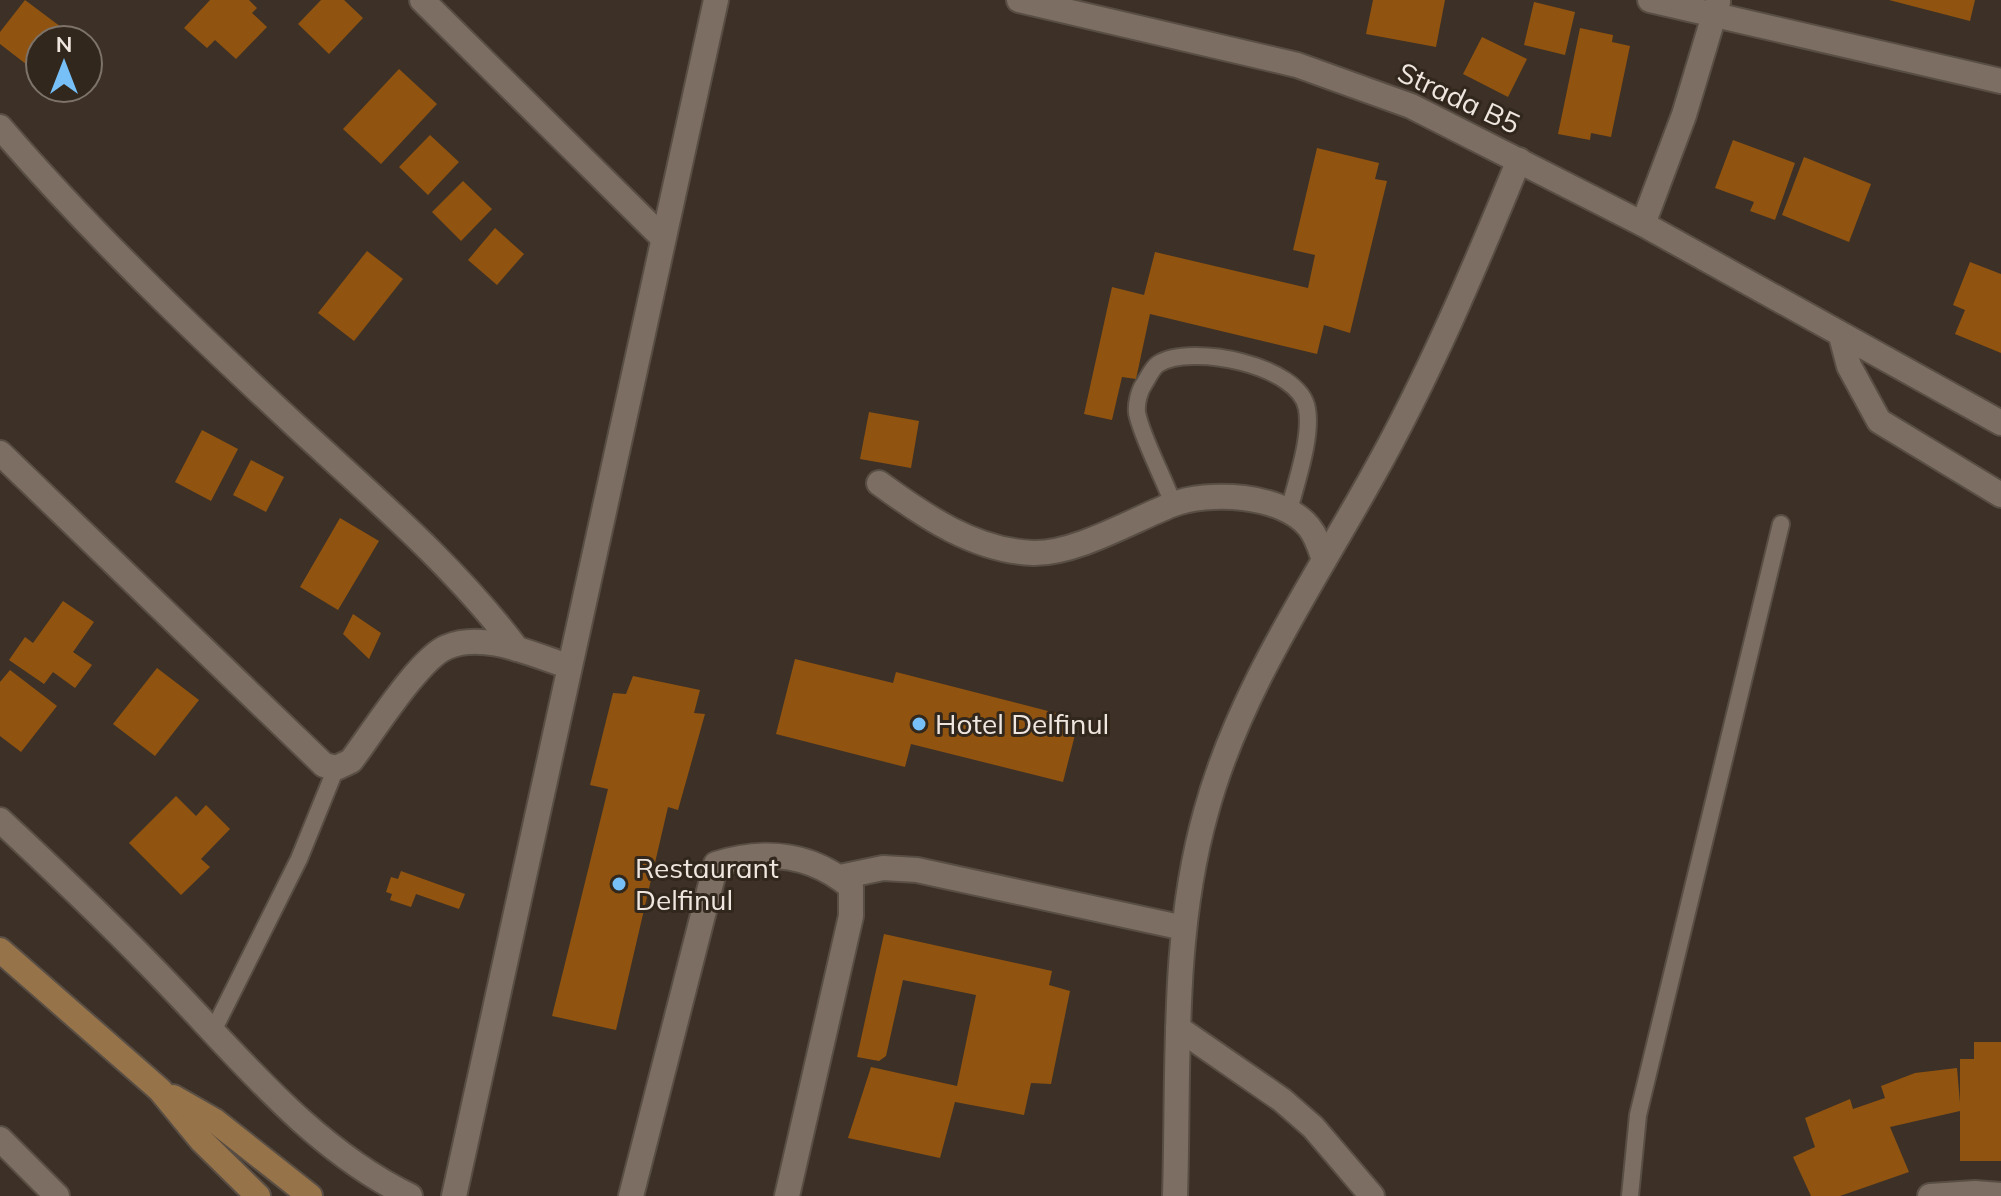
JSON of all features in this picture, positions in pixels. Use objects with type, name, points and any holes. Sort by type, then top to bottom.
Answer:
[{"type":"main road","points":[[0,950],[160,1090],[202,1141],[258,1196]]},
{"type":"main road","points":[[160,1090],[215,1121],[310,1196]]},
{"type":"street","points":[[422,0],[663,238]]},
{"type":"street","points":[[454,1196],[716,0]]},
{"type":"street","name":"Strada B5","points":[[1019,0],[1297,65],[1411,106],[1643,224],[2001,423]]},
{"type":"street","points":[[1650,0],[1717,8],[2001,81]]},
{"type":"street","points":[[1643,224],[1684,115],[1717,8]]},
{"type":"street","points":[[0,127],[51,186],[218,353],[467,587],[517,649]]},
{"type":"street","points":[[1175,1196],[1178,1028],[1184,928],[1205,813],[1220,765],[1253,689],[1374,475],[1443,337],[1519,160]]},
{"type":"street","points":[[1841,336],[1849,366],[1879,421],[1892,432],[2001,495]]},
{"type":"street","points":[[0,453],[324,765],[336,768],[351,761],[419,671],[446,647],[479,642],[517,649],[568,666]]},
{"type":"street","points":[[879,483],[914,510],[959,533],[984,544],[1036,553],[1060,549],[1173,504],[1201,498],[1266,502],[1289,511],[1308,525],[1319,542],[1324,560]]},
{"type":"street","points":[[0,820],[106,920],[266,1087],[336,1149],[385,1184],[410,1196]]},
{"type":"street","points":[[631,1196],[716,864],[750,854],[793,858],[830,869],[851,887],[851,916],[787,1196]]},
{"type":"street","points":[[840,877],[883,868],[917,870],[1184,928]]},
{"type":"street","points":[[1178,1028],[1282,1100],[1313,1127],[1372,1196]]},
{"type":"street","points":[[0,1139],[57,1196]]},
{"type":"street","points":[[1930,1196],[2001,1195]]},
{"type":"lane","points":[[1173,504],[1137,412],[1140,390],[1156,365],[1180,356],[1201,355],[1272,371],[1296,387],[1307,408],[1303,453],[1289,511]]},
{"type":"lane","points":[[1630,1196],[1638,1115],[1781,524]]},
{"type":"lane","points":[[213,1031],[299,859],[336,768]]},
{"type":"building","points":[[25,0],[57,24],[24,24],[24,63],[0,44],[0,32]]},
{"type":"building","points":[[210,0],[249,0],[257,8],[252,13],[267,27],[236,59],[215,40],[207,48],[184,28]]},
{"type":"building","points":[[321,0],[344,0],[363,18],[329,54],[298,24]]},
{"type":"building","points":[[1373,0],[1445,0],[1436,47],[1366,34]]},
{"type":"building","points":[[1889,0],[1975,0],[1970,21]]},
{"type":"building","points":[[1534,2],[1575,12],[1565,55],[1524,45]]},
{"type":"building","points":[[1580,28],[1613,35],[1612,42],[1630,46],[1611,137],[1591,133],[1590,140],[1558,134]]},
{"type":"building","points":[[1482,37],[1527,59],[1508,97],[1463,74]]},
{"type":"building","points":[[399,69],[437,104],[381,164],[343,129]]},
{"type":"building","points":[[430,135],[459,162],[428,195],[399,167]]},
{"type":"building","points":[[1733,140],[1795,163],[1775,220],[1750,211],[1754,202],[1715,188]]},
{"type":"building","points":[[1317,148],[1379,163],[1375,179],[1387,181],[1350,333],[1324,325],[1317,354],[1150,314],[1136,379],[1122,377],[1112,420],[1084,414],[1112,287],[1144,295],[1155,252],[1308,288],[1315,255],[1293,250]]},
{"type":"building","points":[[1804,157],[1871,184],[1849,242],[1782,215]]},
{"type":"building","points":[[463,181],[492,209],[461,241],[432,212]]},
{"type":"building","points":[[495,228],[524,254],[497,285],[468,260]]},
{"type":"building","points":[[367,251],[403,279],[354,341],[318,313]]},
{"type":"building","points":[[1970,262],[2001,274],[2001,353],[1955,334],[1965,310],[1953,305]]},
{"type":"building","points":[[869,412],[919,421],[911,468],[860,459]]},
{"type":"building","points":[[202,430],[238,449],[211,501],[175,482]]},
{"type":"building","points":[[251,460],[284,477],[266,512],[233,495]]},
{"type":"building","points":[[340,518],[379,541],[338,610],[300,587]]},
{"type":"building","points":[[63,601],[94,622],[73,652],[92,665],[75,688],[53,672],[44,684],[9,660],[25,637],[33,643]]},
{"type":"building","points":[[353,614],[381,633],[369,659],[343,634]]},
{"type":"building","name":"Hotel Delfinul","points":[[795,659],[893,683],[896,672],[1079,719],[1063,782],[911,744],[905,767],[776,734]]},
{"type":"building","points":[[157,668],[199,700],[155,756],[113,724]]},
{"type":"building","points":[[10,670],[57,706],[21,752],[0,736],[0,682]]},
{"type":"building","points":[[633,676],[700,690],[694,713],[705,714],[678,810],[668,807],[616,1030],[552,1016],[608,789],[590,785],[613,693],[626,694]]},
{"type":"building","points":[[176,796],[196,816],[206,805],[230,829],[201,859],[210,867],[181,895],[129,843]]},
{"type":"building","points":[[401,871],[465,894],[459,909],[416,894],[411,907],[390,900],[392,894],[386,892],[391,877],[398,879]]},
{"type":"building","points":[[884,934],[1052,971],[1049,985],[1070,991],[1051,1084],[1031,1083],[1024,1115],[955,1102],[940,1158],[848,1138],[871,1067],[957,1086],[976,995],[903,980],[886,1056],[879,1061],[857,1057]]},
{"type":"building","points":[[1974,1042],[2001,1042],[2001,1161],[1960,1161],[1960,1111],[1890,1127],[1909,1172],[1840,1196],[1811,1196],[1793,1157],[1815,1147],[1805,1118],[1850,1099],[1853,1109],[1885,1098],[1881,1086],[1915,1073],[1957,1068],[1960,1103],[1960,1059],[1974,1059]]},
{"type":"place","name":"Hotel Delfinul","points":[[919,724]]},
{"type":"place","name":"Restaurant Delfinul","points":[[619,884]]}]
